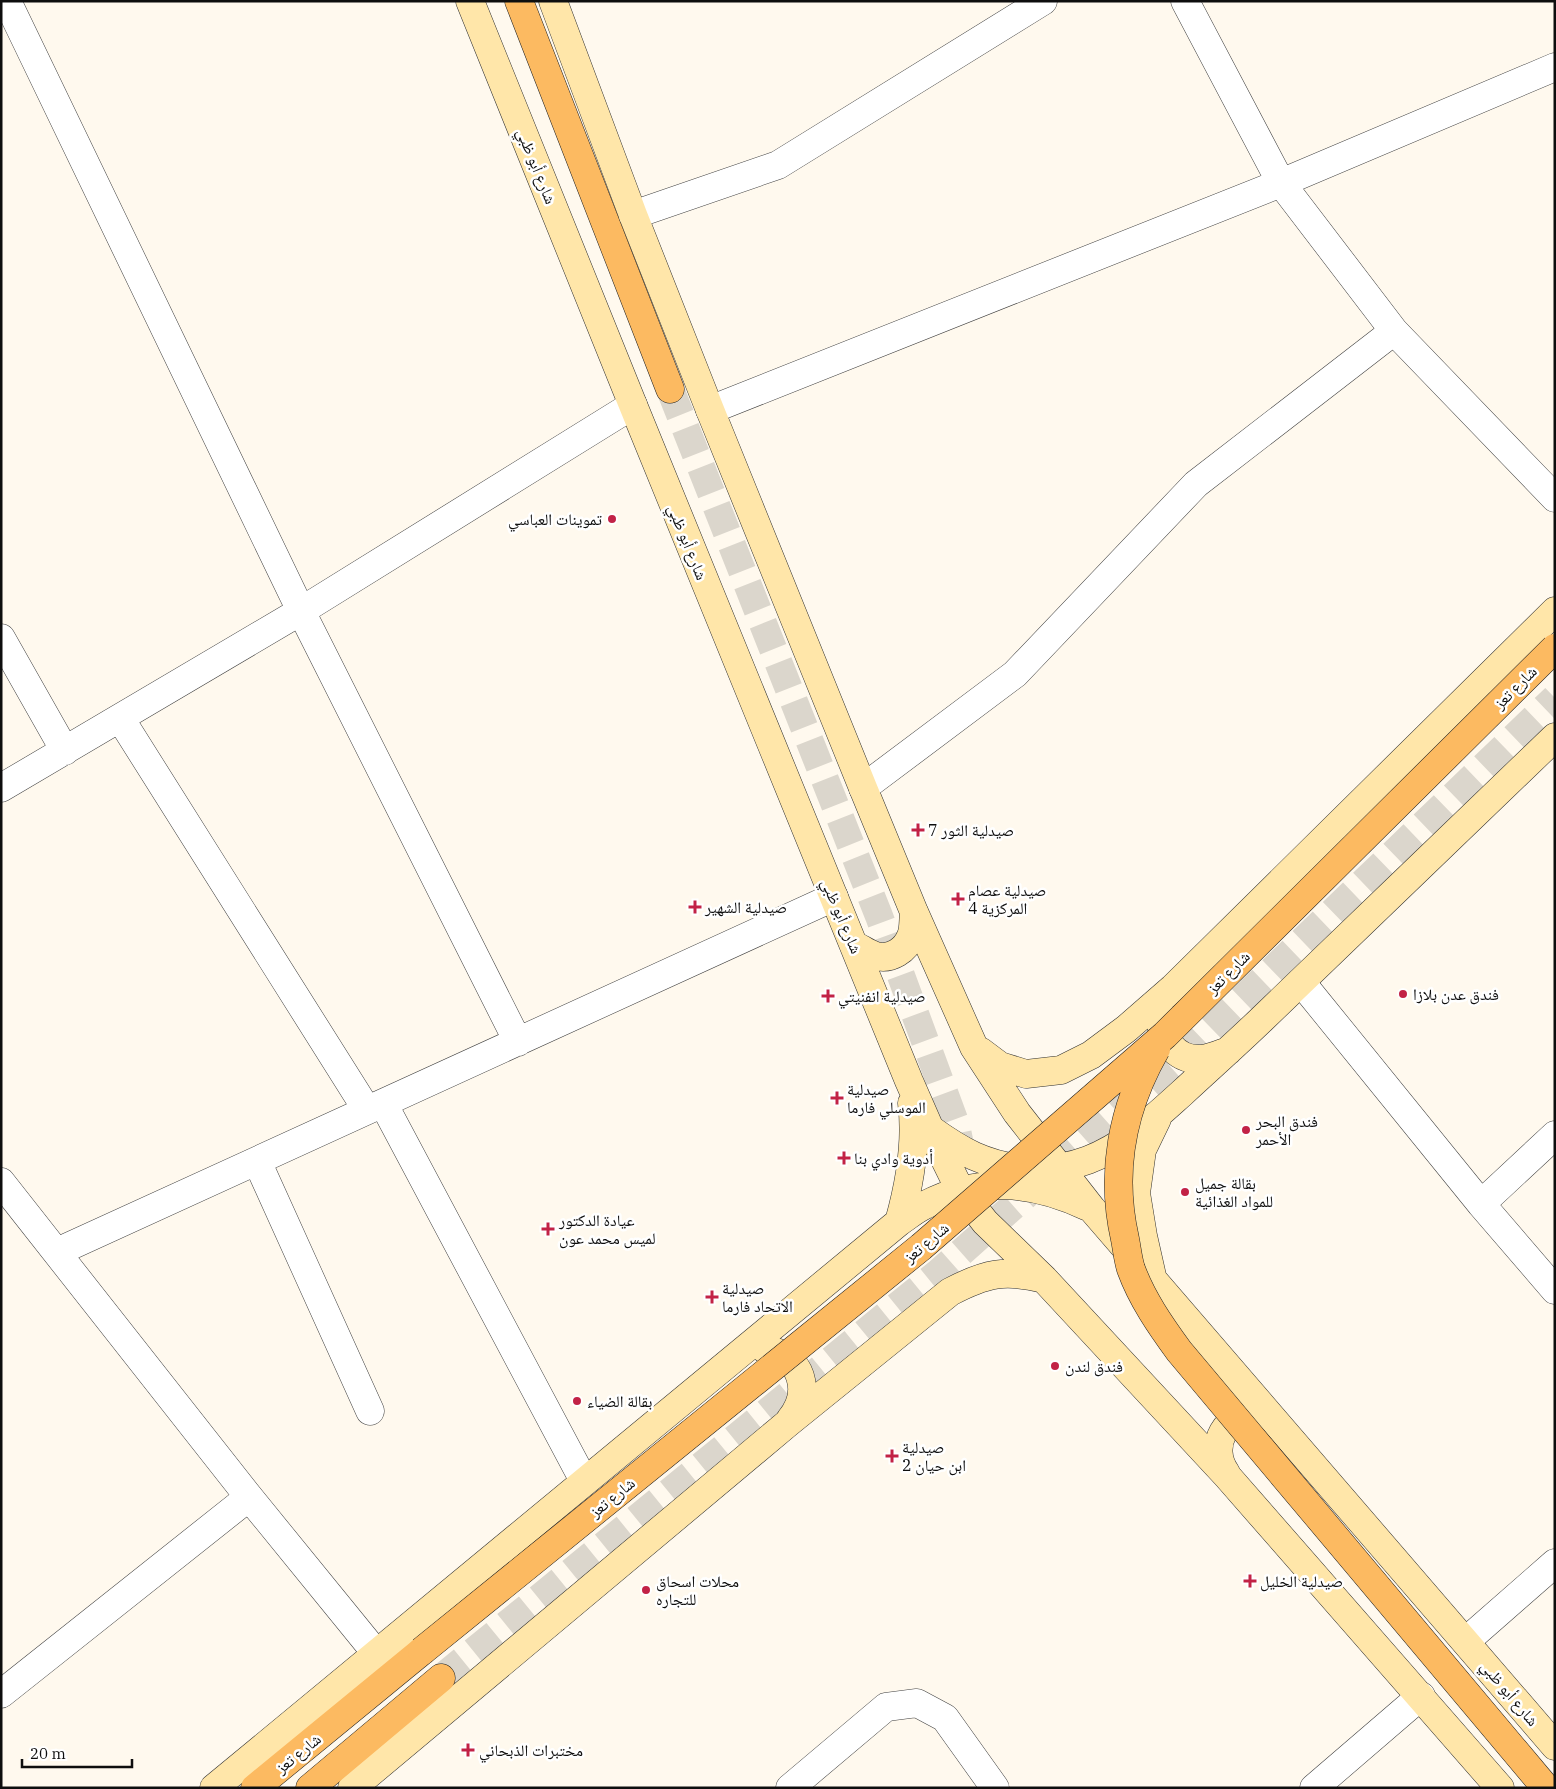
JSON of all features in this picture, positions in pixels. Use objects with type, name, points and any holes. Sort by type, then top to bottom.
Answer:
[{"type":"main road","name":"شارع أبو ظبي","points":[[470,1],[909,1081]]},
{"type":"main road","points":[[519,1],[670,388]]},
{"type":"main road","points":[[553,1],[633,215],[710,410],[914,912],[912,934],[907,945],[898,953],[886,957],[874,956],[854,945]]},
{"type":"main road","points":[[1229,1050],[1214,1057],[1200,1059],[1186,1057],[1174,1050],[1164,1039],[1160,1026],[1160,1012],[1164,998],[1555,611]]},
{"type":"main road","name":"شارع تعز","points":[[255,1788],[921,1247],[1164,1035],[1555,648]]},
{"type":"main road","points":[[930,1129],[973,1156],[994,1164],[1016,1168],[1038,1170],[1059,1168],[1088,1160],[1114,1148],[1138,1132],[1229,1050],[1555,737]]},
{"type":"main road","name":"شارع أبو ظبي","points":[[914,912],[974,1047],[1017,1113],[1059,1168],[1092,1209],[1555,1746]]},
{"type":"main road","points":[[974,1047],[1000,1066],[1026,1074],[1061,1070],[1091,1055],[1126,1029],[1173,988]]},
{"type":"main road","points":[[1164,1035],[1146,1067],[1132,1100],[1122,1133],[1118,1170],[1119,1215],[1131,1268],[1152,1313],[1178,1351],[1546,1788]]},
{"type":"main road","points":[[909,1081],[960,1190],[985,1222],[1044,1279],[1228,1477],[1500,1788]]},
{"type":"main road","points":[[900,1222],[909,1188],[913,1152],[914,1116],[909,1081]]},
{"type":"main road","points":[[1153,1280],[1142,1236],[1136,1193],[1142,1150],[1160,1113]]},
{"type":"main road","points":[[214,1788],[734,1357],[900,1222],[923,1206],[960,1190],[1003,1185],[1026,1186],[1056,1194],[1092,1209]]},
{"type":"main road","points":[[352,1788],[788,1423],[950,1292],[973,1280],[998,1273],[1023,1274],[1044,1279]]},
{"type":"main road","points":[[734,1357],[747,1350],[761,1348],[775,1350],[788,1358],[798,1369],[802,1383],[802,1398],[797,1411],[788,1423]]},
{"type":"main road","points":[[1228,1477],[1221,1466],[1218,1454],[1218,1442],[1224,1430],[1233,1421],[1244,1416],[1257,1415],[1268,1418],[1279,1426]]},
{"type":"main road","name":"شارع تعز","points":[[310,1788],[441,1678]]},
{"type":"street","points":[[8,1],[300,611],[518,1042]]},
{"type":"street","points":[[633,215],[778,165],[1043,1]]},
{"type":"street","points":[[1185,1],[1280,183],[1394,331],[1555,498]]},
{"type":"street","points":[[710,410],[1280,183],[1555,67]]},
{"type":"street","points":[[863,788],[1015,674],[1196,484],[1394,331]]},
{"type":"street","points":[[1,788],[300,611],[633,405]]},
{"type":"street","points":[[1,638],[65,750]]},
{"type":"street","points":[[120,718],[375,1107],[584,1481]]},
{"type":"street","points":[[57,1252],[834,897]]},
{"type":"street","points":[[1301,982],[1481,1204],[1555,1290]]},
{"type":"street","points":[[1481,1204],[1555,1135]]},
{"type":"street","points":[[257,1161],[370,1411]]},
{"type":"street","points":[[1,1182],[249,1497],[376,1653]]},
{"type":"street","points":[[1,1694],[249,1497]]},
{"type":"street","points":[[1466,1641],[1555,1563]]},
{"type":"street","points":[[1314,1788],[1421,1696]]},
{"type":"street","points":[[790,1788],[886,1707],[917,1703],[944,1718],[995,1788]]},
{"type":"tunnel","points":[[670,389],[879,916],[956,1125],[964,1165],[963,1205]]},
{"type":"tunnel","points":[[441,1678],[939,1272],[1186,1053],[1555,698]]},
{"type":"place","name":"تموينات العباسي","points":[[612,519]]},
{"type":"place","name":"صيدلية الثور 7","points":[[918,830]]},
{"type":"place","name":"صيدلية عصام المركزية 4","points":[[958,899]]},
{"type":"place","name":"صيدلية الشهير","points":[[695,907]]},
{"type":"place","name":"فندق عدن بلازا","points":[[1403,994]]},
{"type":"place","name":"صيدلية انفنيتي","points":[[828,996]]},
{"type":"place","name":"صيدلية الموسلي فارما","points":[[837,1098]]},
{"type":"place","name":"فندق البحر الأحمر","points":[[1246,1130]]},
{"type":"place","name":"أدوية وادي بنا","points":[[844,1158]]},
{"type":"place","name":"بقالة جميل للمواد الغذائية","points":[[1185,1192]]},
{"type":"place","name":"عيادة الدكتور لميس محمد عون","points":[[548,1229]]},
{"type":"place","name":"صيدلية الاتحاد فارما","points":[[712,1297]]},
{"type":"place","name":"فندق لندن","points":[[1055,1366]]},
{"type":"place","name":"بقالة الضياء","points":[[577,1401]]},
{"type":"place","name":"صيدلية ابن حيان 2","points":[[892,1456]]},
{"type":"place","name":"صيدلية الخليل","points":[[1250,1581]]},
{"type":"place","name":"محلات اسحاق للتجاره","points":[[646,1590]]},
{"type":"place","name":"مختبرات الذبحاني","points":[[468,1750]]}]
